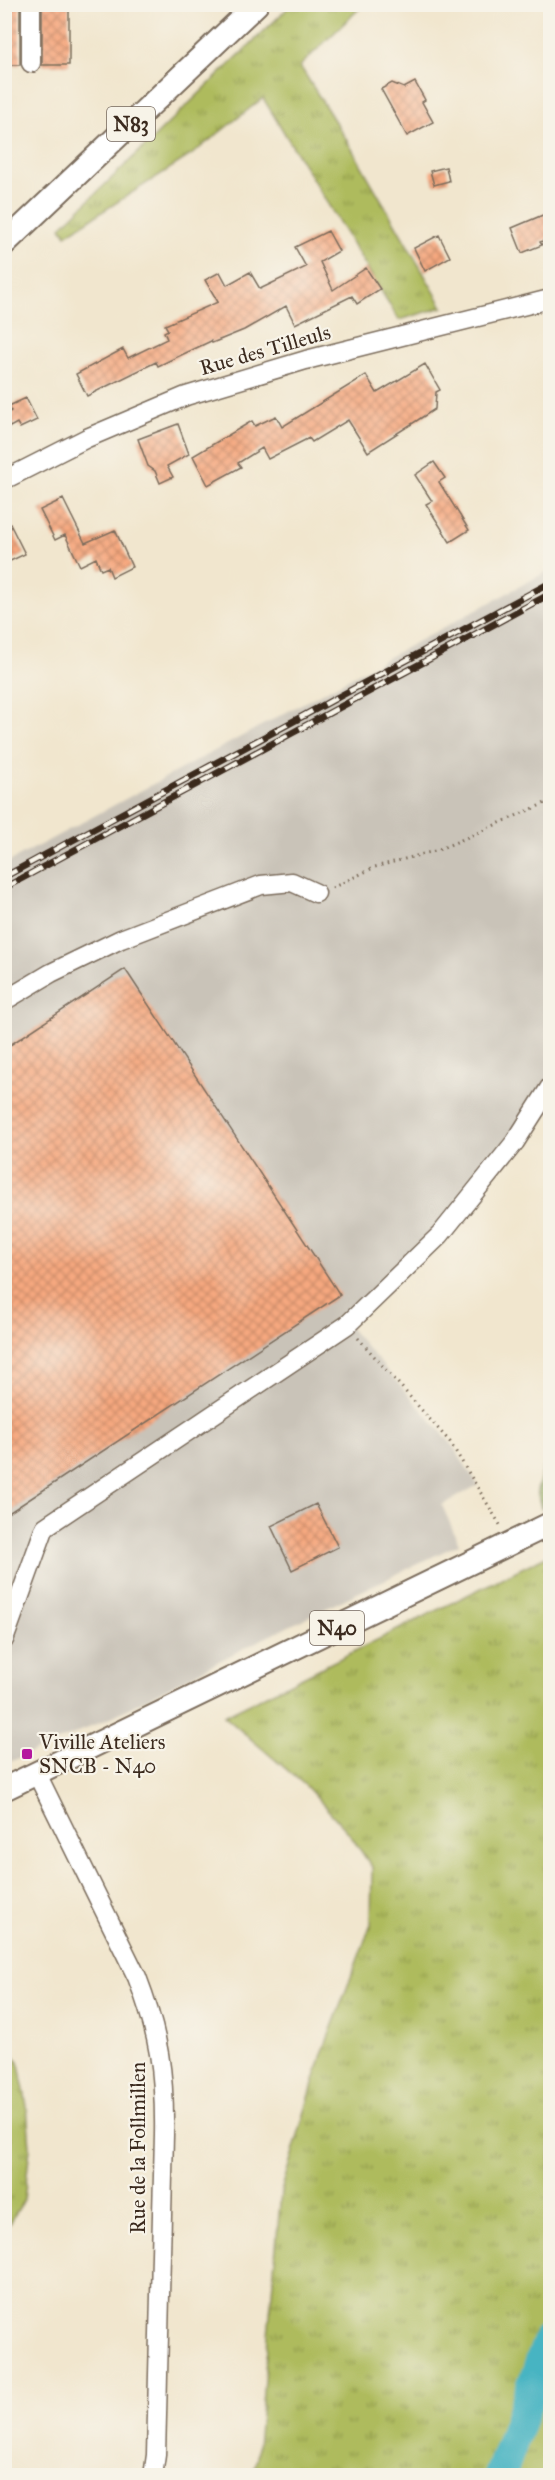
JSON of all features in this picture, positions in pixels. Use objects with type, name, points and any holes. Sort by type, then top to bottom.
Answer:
[{"type":"main road","name":"N83","points":[[4,244],[257,4]]},
{"type":"main road","name":"N40","points":[[7,1785],[37,1774],[550,1524]]},
{"type":"street","points":[[31,4],[31,63]]},
{"type":"street","name":"Rue des Tilleuls","points":[[4,480],[87,438],[186,396],[306,360],[550,299]]},
{"type":"street","points":[[4,1001],[51,973],[121,939],[261,885],[292,882],[316,893]]},
{"type":"street","points":[[4,1640],[45,1527],[347,1325],[440,1235],[515,1142],[550,1088]]},
{"type":"street","name":"Rue de la Follmillen","points":[[37,1774],[137,1977],[150,2011],[159,2045],[165,2090],[156,2455],[153,2475]]},
{"type":"path","points":[[316,893],[353,880],[375,867],[438,850],[550,801]]},
{"type":"path","points":[[347,1325],[450,1442],[511,1543]]},
{"type":"shaded area","points":[[550,570],[550,1105],[347,1325],[450,1442],[478,1485],[442,1505],[459,1544],[250,1645],[106,1720],[5,1764],[5,864]]},
{"type":"green space","points":[[291,5],[363,5],[300,66],[349,144],[443,307],[399,320],[263,98],[191,155],[66,235],[61,227]]},
{"type":"green space","points":[[550,1445],[550,1503],[541,1508],[537,1490]]},
{"type":"green space","points":[[550,1554],[550,2303],[527,2361],[488,2475],[253,2475],[257,2458],[281,2192],[322,2054],[371,1924],[372,1867],[348,1832],[307,1787],[224,1716]]},
{"type":"green space","points":[[7,2046],[19,2064],[27,2106],[30,2148],[24,2200],[5,2230],[4,2048]]},
{"type":"green space","points":[[550,2365],[550,2475],[515,2475]]},
{"type":"building","points":[[4,4],[20,4],[20,65],[4,65]]},
{"type":"building","points":[[42,4],[69,4],[69,65],[42,65]]},
{"type":"building","points":[[415,82],[425,100],[422,102],[433,122],[407,136],[381,89],[392,83],[404,88]]},
{"type":"building","points":[[446,167],[449,181],[434,185],[430,171]]},
{"type":"building","points":[[550,212],[550,238],[540,242],[542,245],[522,253],[512,228]]},
{"type":"building","points":[[328,231],[339,251],[320,262],[333,290],[366,268],[380,289],[357,304],[352,296],[295,324],[286,306],[244,330],[212,343],[211,341],[158,366],[156,362],[87,396],[76,374],[123,349],[128,358],[167,339],[164,332],[168,330],[165,325],[218,302],[205,280],[220,272],[227,285],[250,272],[260,289],[306,267],[295,247]]},
{"type":"building","points":[[439,235],[450,257],[425,271],[414,248]]},
{"type":"building","points":[[425,364],[440,390],[436,392],[435,409],[368,452],[348,420],[312,442],[309,438],[268,459],[262,448],[238,463],[241,467],[208,485],[193,456],[252,421],[255,426],[276,416],[282,427],[366,375],[377,393]]},
{"type":"building","points":[[26,398],[37,420],[20,428],[17,423],[10,427],[4,416],[11,411],[9,406]]},
{"type":"building","points":[[178,424],[189,454],[167,466],[173,477],[160,483],[155,471],[148,466],[138,439]]},
{"type":"building","points":[[434,462],[445,478],[439,482],[469,530],[450,542],[426,504],[432,501],[415,475]]},
{"type":"building","points":[[63,499],[85,543],[115,530],[132,567],[112,577],[108,567],[101,570],[96,558],[80,566],[65,535],[55,540],[40,510]]},
{"type":"building","points":[[4,512],[25,554],[4,564]]},
{"type":"building","points":[[125,969],[340,1295],[4,1516],[4,1049]]},
{"type":"building","points":[[316,1504],[338,1547],[292,1570],[271,1526]]},
{"type":"waterway","points":[[500,2476],[550,2337]]},
{"type":"railway","points":[[4,877],[550,583]]},
{"type":"railway","points":[[4,888],[550,594]]},
{"type":"place","name":"Viville Ateliers SNCB - N40","points":[[27,1754]]}]
